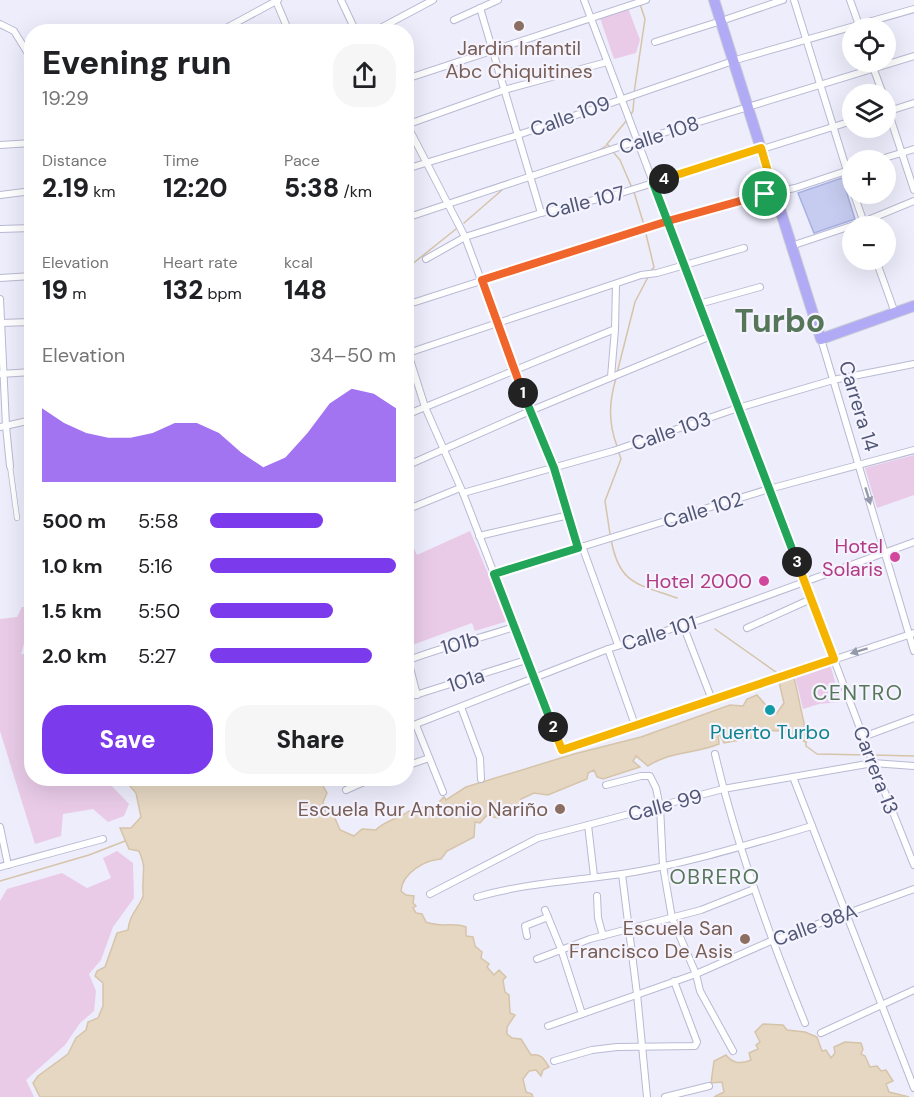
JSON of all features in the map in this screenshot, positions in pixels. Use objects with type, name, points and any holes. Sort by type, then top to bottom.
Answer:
[{"type":"main road","name":"Carrera 14","points":[[714,0],[724,20]]},
{"type":"main road","name":"Carrera 14","points":[[721,0],[724,20],[736,60],[824,338]]},
{"type":"main road","points":[[824,338],[914,306]]},
{"type":"street","points":[[341,0],[352,24]]},
{"type":"street","points":[[388,24],[433,0]]},
{"type":"street","points":[[454,20],[498,0]]},
{"type":"street","name":"Carrera 13","points":[[584,0],[868,752],[914,866]]},
{"type":"street","points":[[414,76],[645,0]]},
{"type":"street","points":[[655,42],[783,0]]},
{"type":"street","points":[[794,0],[842,151]]},
{"type":"street","points":[[850,0],[856,18]]},
{"type":"street","points":[[234,24],[277,1],[286,24]]},
{"type":"street","points":[[480,8],[541,213]]},
{"type":"street","name":"Calle 109","points":[[886,18],[914,9]]},
{"type":"street","points":[[0,24],[14,31],[24,47]]},
{"type":"street","name":"Calle 109","points":[[414,167],[518,135],[736,60],[842,31]]},
{"type":"street","name":"Calle 108","points":[[896,62],[914,56]]},
{"type":"street","points":[[414,122],[504,90],[607,62]]},
{"type":"street","name":"Calle 108","points":[[414,215],[637,141],[864,72]]},
{"type":"street","points":[[896,108],[914,102]]},
{"type":"street","name":"Calle 107","points":[[426,259],[465,237],[541,213],[633,190],[842,124]]},
{"type":"street","points":[[414,137],[465,237],[496,324],[554,468],[580,547],[618,645]]},
{"type":"street","points":[[896,137],[914,190]]},
{"type":"street","points":[[0,145],[24,144]]},
{"type":"street","points":[[896,155],[914,149]]},
{"type":"street","points":[[414,302],[668,221],[842,172]]},
{"type":"street","points":[[0,195],[24,192]]},
{"type":"street","points":[[881,216],[914,201]]},
{"type":"street","points":[[0,230],[24,228]]},
{"type":"street","points":[[794,245],[842,231]]},
{"type":"street","points":[[414,349],[641,275],[657,273],[744,248]]},
{"type":"street","points":[[880,270],[895,313]]},
{"type":"street","points":[[0,278],[24,276]]},
{"type":"street","points":[[613,376],[616,284]]},
{"type":"street","points":[[699,304],[760,287]]},
{"type":"street","points":[[0,299],[3,427],[17,518]]},
{"type":"street","points":[[1,323],[24,322]]},
{"type":"street","points":[[414,412],[615,329]]},
{"type":"street","points":[[414,463],[530,411],[711,336]]},
{"type":"street","name":"Carrera 14","points":[[824,338],[833,380],[911,633],[914,651]]},
{"type":"street","name":"Calle 103","points":[[414,507],[461,491],[613,451],[738,408],[833,380],[914,363]]},
{"type":"street","points":[[2,373],[24,372]]},
{"type":"street","points":[[414,373],[442,452],[461,491],[562,750],[911,633]]},
{"type":"street","points":[[3,427],[24,422]]},
{"type":"street","name":"Calle 102","points":[[494,574],[769,489],[914,450]]},
{"type":"street","points":[[479,536],[569,515]]},
{"type":"street","name":"Calle 101","points":[[416,725],[608,648],[683,625],[914,542]]},
{"type":"street","points":[[747,628],[811,599]]},
{"type":"street","points":[[683,625],[712,700]]},
{"type":"street","name":"101b","points":[[414,658],[435,649],[473,641],[514,627]]},
{"type":"street","points":[[608,648],[635,725]]},
{"type":"street","name":"101a","points":[[414,696],[526,660]]},
{"type":"street","points":[[414,685],[417,695]]},
{"type":"street","points":[[461,707],[480,758],[481,779]]},
{"type":"street","points":[[863,736],[914,718]]},
{"type":"street","points":[[416,725],[443,792]]},
{"type":"street","points":[[715,754],[739,847],[771,940],[805,1023]]},
{"type":"street","points":[[414,763],[429,758]]},
{"type":"street","name":"Calle 99","points":[[430,894],[538,838],[723,789],[872,762],[914,766]]},
{"type":"street","points":[[606,785],[641,776],[650,776],[656,788],[660,807],[663,866],[672,918],[696,974],[700,991],[733,1051]]},
{"type":"street","points":[[793,777],[914,1088]]},
{"type":"street","points":[[346,790],[355,786]]},
{"type":"street","points":[[588,825],[594,876]]},
{"type":"street","points":[[477,897],[540,882],[622,874],[663,866],[812,826]]},
{"type":"street","points":[[0,827],[8,865]]},
{"type":"street","points":[[0,867],[103,839]]},
{"type":"street","points":[[622,874],[647,1097]]},
{"type":"street","points":[[537,959],[603,936],[702,910],[754,889]]},
{"type":"street","name":"Calle 98A","points":[[548,1026],[696,974],[771,940],[914,890]]},
{"type":"street","points":[[597,896],[598,918],[603,936]]},
{"type":"street","points":[[545,910],[561,949],[582,1014]]},
{"type":"street","points":[[527,936],[525,926],[548,917]]},
{"type":"street","points":[[554,1061],[592,1050],[697,1045],[674,981]]},
{"type":"street","points":[[821,1033],[914,990]]},
{"type":"street","points":[[665,1097],[710,1086]]},
{"type":"shaded area","points":[[628,8],[640,40],[636,53],[614,59],[600,18]]},
{"type":"shaded area","points":[[914,455],[914,495],[877,508],[865,468]]},
{"type":"shaded area","points":[[470,531],[508,621],[475,631],[472,623],[414,644],[414,548],[417,555]]},
{"type":"shaded area","points":[[24,607],[24,643],[21,654],[24,654],[24,786],[112,786],[129,804],[124,816],[108,822],[93,809],[63,814],[61,836],[35,844],[0,731],[0,619],[17,617]]},
{"type":"shaded area","points":[[830,664],[841,702],[819,704],[803,709],[795,676]]},
{"type":"shaded area","points":[[794,677],[806,742],[781,731],[756,730],[751,738],[724,743],[718,732],[719,744],[674,755],[648,766],[636,756],[633,761],[640,767],[603,779],[597,777],[594,770],[588,773],[587,779],[548,795],[534,793],[521,799],[519,807],[505,811],[499,818],[486,816],[480,823],[475,822],[474,837],[447,851],[441,859],[428,862],[415,869],[402,884],[401,891],[406,895],[414,896],[413,903],[416,906],[413,908],[416,913],[422,914],[426,922],[466,927],[466,936],[473,937],[475,946],[482,952],[481,958],[489,964],[487,967],[494,975],[499,970],[506,977],[503,980],[505,992],[509,995],[510,1013],[515,1015],[507,1027],[507,1034],[512,1038],[521,1039],[531,1055],[540,1056],[549,1067],[543,1070],[541,1076],[536,1070],[529,1071],[523,1079],[526,1092],[532,1094],[533,1097],[40,1097],[33,1083],[38,1076],[68,1054],[76,1038],[86,1030],[88,1022],[98,1018],[103,1006],[103,983],[95,976],[97,971],[105,967],[117,933],[128,930],[131,918],[143,897],[144,868],[139,851],[129,849],[120,828],[131,828],[141,817],[136,793],[130,786],[323,786],[327,793],[323,802],[326,814],[334,816],[340,830],[354,836],[362,829],[376,830],[409,811],[417,811],[424,806],[434,807],[444,797],[446,800],[466,787],[574,754],[641,737],[730,705],[743,706],[747,699],[757,695],[770,710],[777,713],[784,703],[779,682]]},
{"type":"shaded area","points":[[117,851],[133,863],[134,898],[113,927],[101,960],[89,974],[96,991],[94,1011],[80,1023],[65,1045],[26,1080],[34,1097],[0,1097],[0,901],[7,889],[62,873],[87,888],[111,878],[103,858]]},
{"type":"shaded area","points":[[763,1024],[783,1025],[787,1030],[805,1032],[817,1037],[822,1051],[826,1050],[831,1058],[835,1053],[834,1047],[845,1042],[861,1043],[863,1049],[861,1054],[865,1056],[870,1067],[877,1066],[881,1071],[886,1070],[893,1081],[886,1084],[889,1092],[909,1097],[714,1097],[724,1092],[722,1082],[711,1083],[714,1061],[726,1055],[737,1062],[751,1060],[749,1053],[758,1049],[756,1045],[760,1042],[755,1032]]},
{"type":"building","points":[[842,178],[842,204],[850,204],[854,216],[842,216],[842,223],[814,233],[798,193]]},
{"type":"waterway","points":[[634,93],[645,19],[640,4]]},
{"type":"waterway","points":[[630,116],[633,111],[634,98]]},
{"type":"waterway","points":[[609,146],[607,144],[627,120]]},
{"type":"waterway","points":[[598,151],[607,145]]},
{"type":"waterway","points":[[614,153],[620,160],[632,188]]},
{"type":"waterway","points":[[464,223],[502,190]]},
{"type":"waterway","points":[[634,192],[644,225]]},
{"type":"waterway","points":[[414,263],[456,229]]},
{"type":"waterway","points":[[645,230],[654,267],[651,271]]},
{"type":"waterway","points":[[617,373],[635,302],[649,275]]},
{"type":"waterway","points":[[616,378],[611,412],[612,429],[617,446]]},
{"type":"waterway","points":[[610,534],[605,501],[621,459],[618,450]]},
{"type":"waterway","points":[[611,539],[619,566],[625,574],[641,585],[677,598]]},
{"type":"waterway","points":[[715,629],[780,675]]},
{"type":"waterway","points":[[806,742],[806,746],[817,754],[868,755]]},
{"type":"waterway","points":[[873,755],[914,756]]},
{"type":"waterway","points":[[0,881],[89,855],[125,841]]},
{"type":"place","name":"Jardin Infantil Abc Chiquitines","points":[[519,26]]},
{"type":"place","name":"Hotel Solaris","points":[[895,557]]},
{"type":"place","name":"Hotel 2000","points":[[764,581]]},
{"type":"place","name":"Puerto Turbo","points":[[770,710]]},
{"type":"place","name":"Escuela Rur Antonio Nariño","points":[[560,809]]},
{"type":"place","name":"Escuela San Francisco De Asis","points":[[745,939]]},
{"type":"district","name":"Turbo","points":[[780,321]]},
{"type":"district","name":"CENTRO","points":[[858,693]]},
{"type":"district","name":"OBRERO","points":[[715,877]]},
{"type":"route","points":[[765,194],[668,221],[482,280],[496,324],[554,468],[578,548],[494,574],[562,750],[834,659],[668,221],[653,183],[761,148],[774,192],[765,194]]}]
